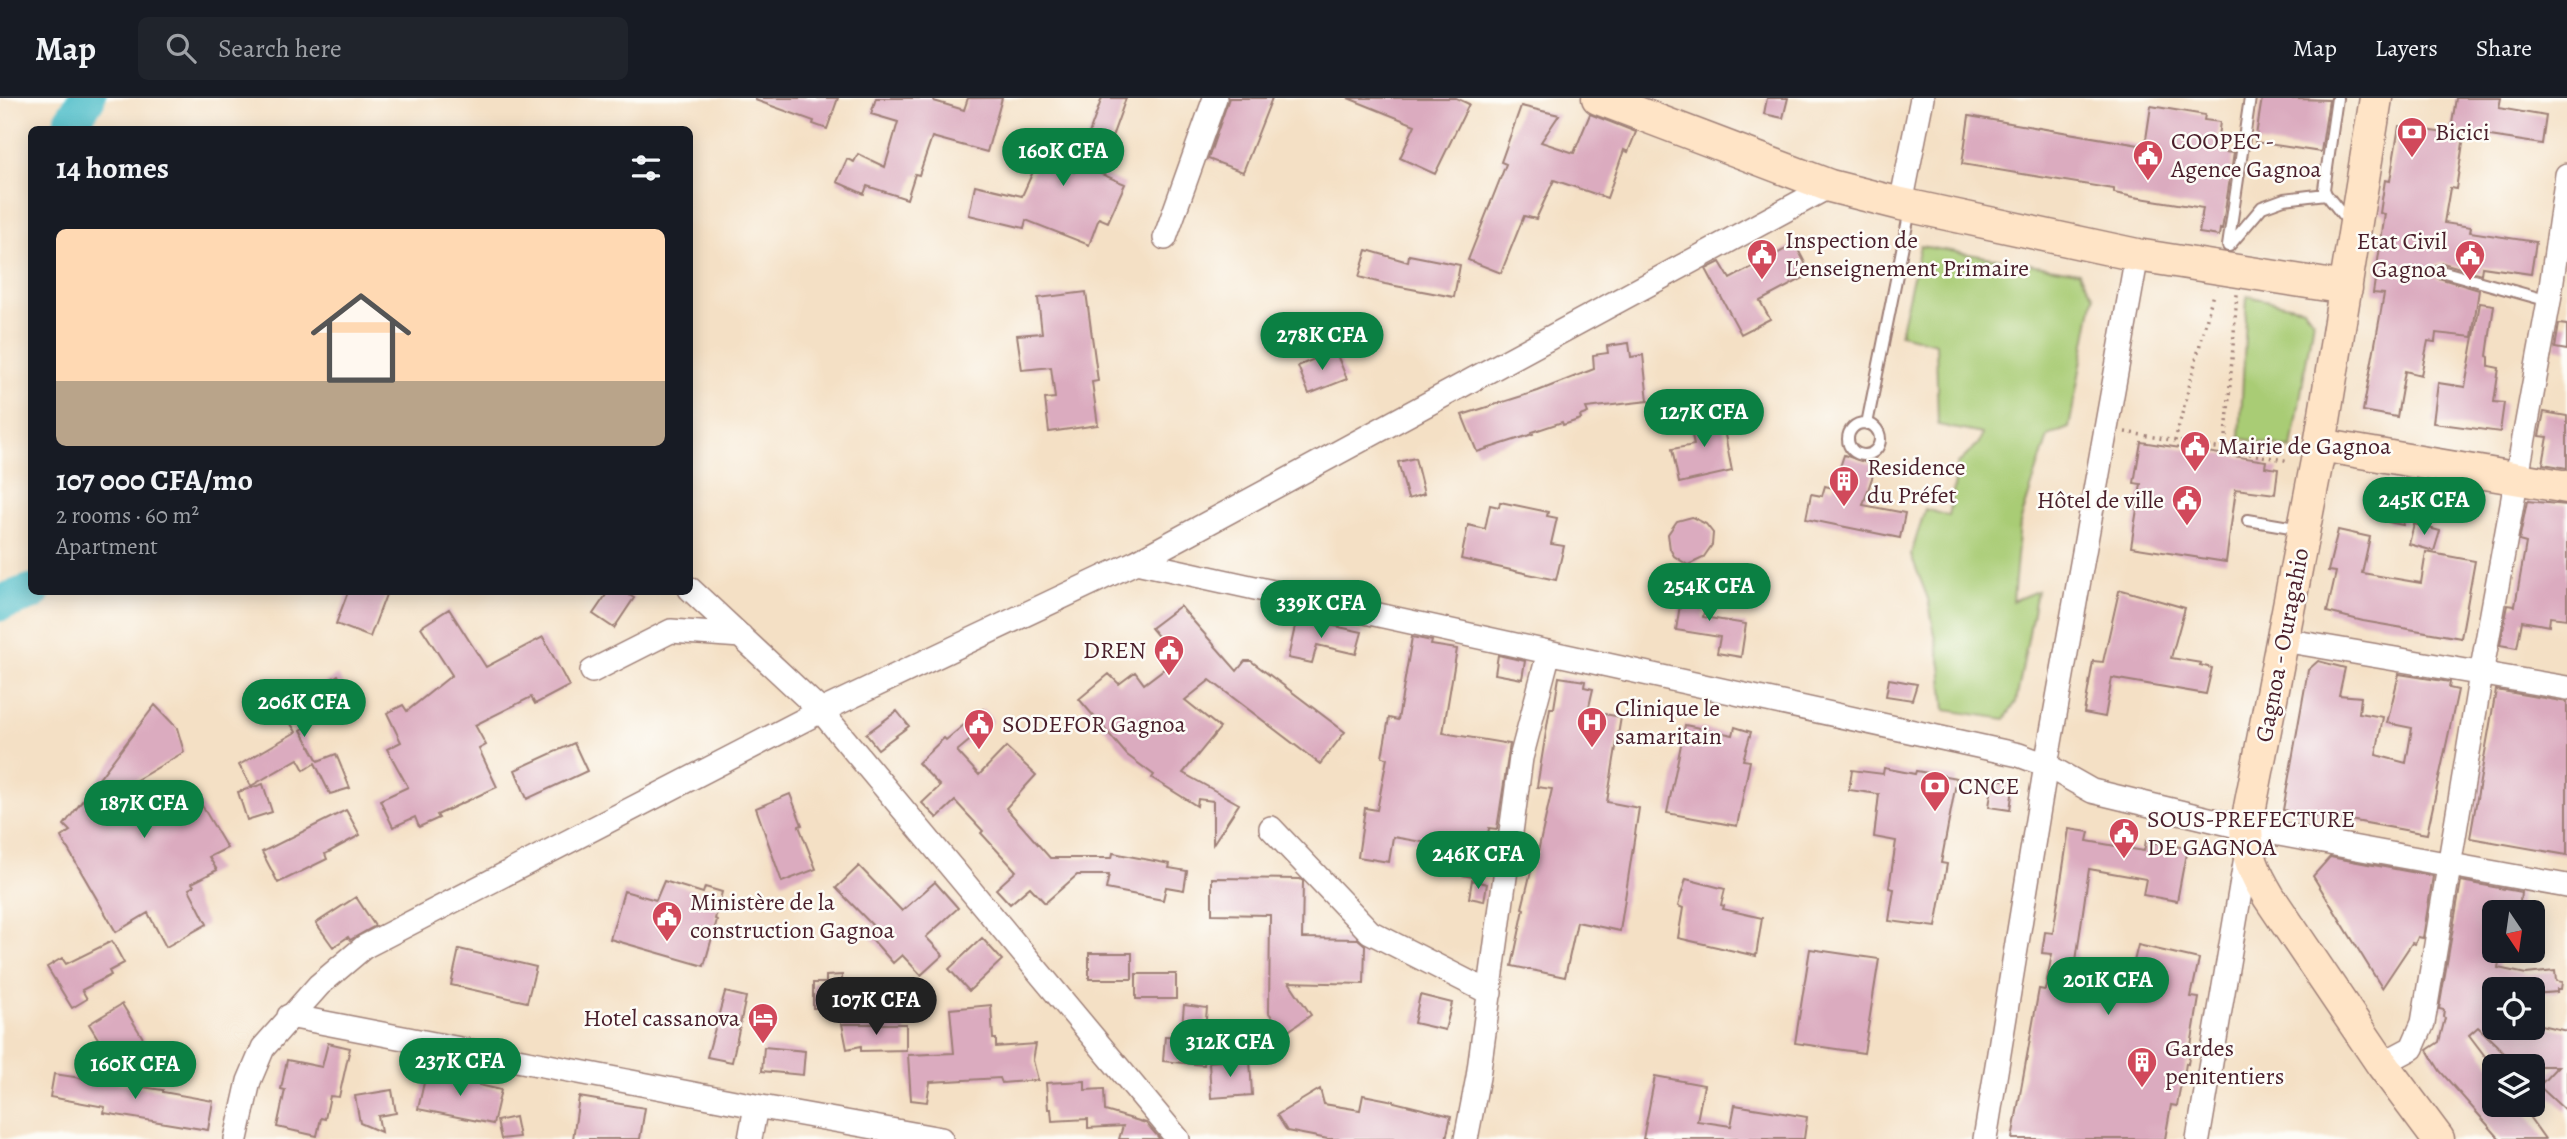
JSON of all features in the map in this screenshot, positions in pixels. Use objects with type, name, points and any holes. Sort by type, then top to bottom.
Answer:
[{"type":"main road","points":[[1598,98],[1830,186],[2137,255],[2226,263],[2346,288]]},
{"type":"main road","name":"Gagnoa - Ouragahio","points":[[2247,839],[2318,456],[2376,98]]},
{"type":"main road","points":[[2318,456],[2567,487]]},
{"type":"main road","points":[[2247,839],[2256,876],[2269,897],[2382,1064],[2438,1139]]},
{"type":"street","points":[[1165,238],[1214,98]]},
{"type":"street","points":[[1906,205],[1922,98]]},
{"type":"street","points":[[2382,1064],[2412,1048],[2423,1023],[2481,674],[2549,301],[2567,175]]},
{"type":"street","points":[[236,1139],[249,1081],[262,1048],[319,985],[364,947],[821,711],[1136,562],[1830,186]]},
{"type":"street","points":[[1985,1139],[2046,765],[2137,255]]},
{"type":"street","points":[[1136,562],[2019,755],[2046,765],[2092,791],[2247,839],[2449,865],[2567,887]]},
{"type":"street","points":[[693,592],[821,711],[1178,1139]]},
{"type":"street","points":[[592,671],[671,631],[741,636]]},
{"type":"street","points":[[2283,640],[2567,688]]},
{"type":"street","points":[[1466,1139],[1490,993],[1521,758],[1549,652]]},
{"type":"street","points":[[1271,828],[1370,932],[1490,993]]},
{"type":"street","points":[[2198,1139],[2247,839]]},
{"type":"street","points":[[289,1016],[941,1139]]},
{"type":"street","points":[[750,1139],[755,1106]]},
{"type":"lane","points":[[2226,263],[2250,98]]},
{"type":"lane","points":[[2337,98],[2324,184],[2326,194],[2355,230]]},
{"type":"lane","points":[[2226,263],[2262,207],[2284,199],[2326,194]]},
{"type":"lane","points":[[1867,424],[1906,205]]},
{"type":"lane","points":[[2441,271],[2549,301]]},
{"type":"lane","points":[[2248,520],[2305,530]]},
{"type":"path","points":[[2175,441],[2226,263]]},
{"type":"path","points":[[2225,450],[2226,263]]},
{"type":"path","points":[[2106,429],[2225,450],[2318,456]]},
{"type":"green space","points":[[1920,246],[2079,272],[2094,296],[2069,428],[2048,436],[2020,523],[2013,601],[2037,591],[2016,702],[2005,719],[1945,710],[1941,665],[1928,599],[1911,555],[1925,509],[1949,516],[1958,464],[1979,443],[1982,434],[1938,425],[1936,343],[1900,334]]},
{"type":"green space","points":[[2247,296],[2303,308],[2313,320],[2292,449],[2240,438]]},
{"type":"building","points":[[755,98],[838,98],[827,129],[813,124],[814,121]]},
{"type":"building","points":[[876,98],[935,98],[934,101],[964,110],[968,98],[1002,98],[987,152],[932,137],[919,175],[915,174],[907,199],[867,186],[864,194],[837,182],[847,159],[854,162],[858,154],[885,167],[898,122],[871,114]]},
{"type":"building","points":[[1102,98],[1126,98],[1099,173],[1125,184],[1108,222],[1099,218],[1089,245],[1026,220],[1024,228],[969,215],[975,185],[1022,196],[1040,156],[1075,172]]},
{"type":"building","points":[[1229,98],[1272,98],[1243,172],[1208,159]]},
{"type":"building","points":[[1348,98],[1456,98],[1469,104],[1435,174],[1400,158],[1415,125]]},
{"type":"building","points":[[1767,98],[1788,98],[1783,118],[1764,114]]},
{"type":"building","points":[[2262,98],[2329,100],[2321,152],[2255,142]]},
{"type":"building","points":[[2456,98],[2501,98],[2499,108],[2546,116],[2542,144],[2451,130]]},
{"type":"building","points":[[1521,106],[1559,115],[1541,142],[1574,153],[1590,114],[1636,132],[1628,152],[1624,150],[1607,198],[1554,180],[1536,219],[1524,216],[1501,273],[1468,260],[1506,164],[1501,162]]},
{"type":"building","points":[[2151,106],[2205,115],[2204,120],[2220,122],[2216,151],[2234,153],[2219,236],[2199,233],[2203,208],[2114,193],[2114,189],[1962,164],[1969,116],[2145,146]]},
{"type":"building","points":[[2399,126],[2464,136],[2456,189],[2450,188],[2444,223],[2471,227],[2470,232],[2536,242],[2531,274],[2482,267],[2481,274],[2443,263],[2435,266],[2433,272],[2438,278],[2479,290],[2472,337],[2436,333],[2435,342],[2428,341],[2421,375],[2405,371],[2397,417],[2363,411],[2384,294],[2373,293],[2385,214],[2380,213],[2385,180],[2390,181]]},
{"type":"building","points":[[1795,244],[1811,274],[1760,301],[1770,319],[1741,334],[1706,269],[1720,262],[1730,279]]},
{"type":"building","points":[[1367,250],[1408,262],[1409,255],[1460,265],[1454,297],[1359,277]]},
{"type":"building","points":[[1086,292],[1098,381],[1092,382],[1098,425],[1049,432],[1045,399],[1055,398],[1051,367],[1022,370],[1017,335],[1042,333],[1038,298]]},
{"type":"building","points":[[2480,303],[2494,305],[2487,356],[2489,366],[2499,368],[2494,402],[2504,403],[2500,432],[2433,423],[2438,383],[2465,387]]},
{"type":"building","points":[[2559,324],[2567,325],[2567,350],[2555,348]]},
{"type":"building","points":[[1629,343],[1631,357],[1643,355],[1648,401],[1586,408],[1588,413],[1580,416],[1581,419],[1563,425],[1562,422],[1477,452],[1462,415],[1538,391],[1594,369],[1593,355],[1608,353],[1607,346]]},
{"type":"building","points":[[1335,350],[1347,379],[1309,394],[1298,366]]},
{"type":"building","points":[[1720,409],[1732,471],[1679,483],[1672,449],[1694,445],[1688,416]]},
{"type":"building","points":[[2544,412],[2567,416],[2567,468],[2543,464],[2548,437],[2539,436]]},
{"type":"building","points":[[2141,442],[2266,461],[2265,467],[2278,469],[2275,494],[2236,489],[2226,562],[2131,547],[2141,484],[2134,483]]},
{"type":"building","name":"Residence du Préfet","points":[[1844,455],[1876,466],[1863,505],[1905,513],[1900,538],[1806,519],[1811,494],[1822,496],[1825,486],[1833,488]]},
{"type":"building","points":[[1415,458],[1424,494],[1408,499],[1398,462]]},
{"type":"building","points":[[2392,499],[2408,503],[2403,525],[2388,522]]},
{"type":"building","points":[[2527,501],[2567,505],[2567,619],[2550,617],[2549,626],[2522,621],[2517,648],[2500,645],[2508,605],[2515,606],[2526,543],[2519,541]]},
{"type":"building","points":[[1500,502],[1548,512],[1547,516],[1557,518],[1551,544],[1564,546],[1556,580],[1461,559],[1468,525],[1485,529],[1490,505],[1499,507]]},
{"type":"building","points":[[1692,517],[1706,524],[1713,533],[1712,545],[1703,558],[1688,565],[1674,556],[1668,534],[1677,521]]},
{"type":"building","points":[[2414,524],[2440,531],[2434,551],[2409,544]]},
{"type":"building","points":[[2338,530],[2370,537],[2362,573],[2421,583],[2426,552],[2475,561],[2461,638],[2327,612],[2336,572],[2328,571]]},
{"type":"building","points":[[1753,580],[1762,588],[1763,594],[1760,600],[1750,606],[1740,591],[1747,581]]},
{"type":"building","points":[[1683,587],[1708,591],[1703,617],[1746,624],[1741,657],[1717,653],[1720,637],[1676,630]]},
{"type":"building","points":[[2119,591],[2185,608],[2171,658],[2201,663],[2200,665],[2212,668],[2206,694],[2112,678],[2105,717],[2084,713],[2093,661],[2103,662]]},
{"type":"building","points":[[347,595],[386,595],[370,637],[336,624]]},
{"type":"building","points":[[606,595],[629,595],[634,598],[614,628],[593,614]]},
{"type":"building","points":[[1180,606],[1237,671],[1245,661],[1251,661],[1345,732],[1320,764],[1210,680],[1185,700],[1220,728],[1183,773],[1239,804],[1213,844],[1213,801],[1198,799],[1197,806],[1152,778],[1154,775],[1127,755],[1079,699],[1109,674],[1119,684],[1135,672],[1144,684],[1177,659],[1151,628]]},
{"type":"building","points":[[449,609],[486,667],[543,637],[569,686],[535,704],[531,697],[475,725],[486,745],[479,749],[497,787],[437,815],[439,818],[419,827],[415,817],[393,827],[380,800],[408,787],[387,749],[401,742],[387,713],[403,705],[407,711],[452,675],[421,627]]},
{"type":"building","points":[[1297,618],[1362,632],[1356,654],[1317,645],[1312,663],[1288,658]]},
{"type":"building","points":[[1412,637],[1432,641],[1431,645],[1457,649],[1443,733],[1510,744],[1497,829],[1489,828],[1480,878],[1430,870],[1434,844],[1393,837],[1389,862],[1358,857],[1365,808],[1377,810],[1387,758],[1382,757],[1389,718],[1398,720]]},
{"type":"building","points":[[1498,655],[1525,661],[1522,679],[1495,674]]},
{"type":"building","points":[[2318,661],[2345,668],[2339,695],[2361,697],[2359,713],[2383,717],[2376,755],[2406,763],[2412,728],[2387,723],[2399,674],[2450,682],[2449,688],[2458,690],[2427,834],[2283,810],[2308,670]]},
{"type":"building","points":[[338,675],[352,699],[301,730],[318,761],[336,754],[350,788],[330,794],[315,763],[304,770],[298,759],[251,786],[239,765],[296,732],[281,708]]},
{"type":"building","points":[[1559,677],[1585,681],[1584,687],[1593,689],[1588,711],[1621,717],[1607,802],[1639,808],[1620,931],[1577,922],[1565,977],[1512,966],[1524,909],[1522,908],[1552,789],[1537,787],[1550,708],[1554,708]]},
{"type":"building","points":[[1889,679],[1917,684],[1912,700],[1886,696]]},
{"type":"building","points":[[2496,690],[2567,702],[2567,855],[2470,838]]},
{"type":"building","points":[[155,705],[177,728],[184,752],[133,782],[153,816],[194,792],[227,848],[209,857],[217,870],[192,883],[194,886],[189,889],[207,924],[166,947],[148,913],[116,932],[61,837],[70,831],[64,825]]},
{"type":"building","points":[[983,709],[993,721],[957,751],[979,775],[1006,747],[1036,775],[1006,808],[1050,858],[1112,858],[1113,853],[1170,864],[1169,868],[1187,871],[1184,890],[1166,887],[1163,900],[1106,889],[1109,875],[1077,875],[1045,903],[1030,887],[1010,904],[996,889],[1016,871],[981,833],[983,831],[955,801],[937,818],[922,803],[940,786],[918,763],[944,738],[946,740]]},
{"type":"building","points":[[897,711],[909,726],[878,749],[866,734]]},
{"type":"building","points":[[1685,725],[1733,735],[1735,727],[1751,732],[1743,760],[1750,761],[1737,826],[1667,813]]},
{"type":"building","points":[[574,743],[587,771],[527,799],[515,770]]},
{"type":"building","points":[[1884,768],[1957,778],[1941,863],[1947,864],[1936,927],[1889,921],[1894,889],[1889,888],[1896,841],[1874,837],[1879,794],[1849,790],[1852,770],[1883,774]]},
{"type":"building","points":[[1993,779],[2014,781],[2010,810],[1989,807]]},
{"type":"building","points":[[263,784],[272,812],[247,820],[238,792]]},
{"type":"building","points":[[790,794],[816,869],[782,882],[756,808]]},
{"type":"building","points":[[346,810],[360,835],[325,854],[327,859],[278,883],[262,852]]},
{"type":"building","points":[[2069,829],[2089,832],[2087,841],[2144,851],[2146,841],[2187,848],[2177,901],[2143,895],[2146,879],[2089,869],[2074,975],[2122,984],[2122,980],[2129,982],[2138,945],[2199,959],[2191,997],[2199,998],[2188,1064],[2186,1063],[2182,1077],[2177,1106],[2171,1105],[2165,1139],[2012,1139],[2039,989],[2045,990],[2052,954],[2042,953],[2045,932],[2053,933]]},
{"type":"building","points":[[2330,857],[2433,876],[2423,938],[2418,937],[2415,944],[2412,943],[2382,988],[2313,876]]},
{"type":"building","points":[[859,866],[902,911],[935,882],[958,908],[926,937],[943,955],[921,975],[902,955],[893,963],[871,938],[879,932],[836,888]]},
{"type":"building","points":[[1212,878],[1303,881],[1302,938],[1358,939],[1365,945],[1364,984],[1289,982],[1311,1015],[1284,1034],[1269,1013],[1270,915],[1212,914]]},
{"type":"building","points":[[1686,879],[1725,889],[1721,905],[1724,906],[1723,909],[1762,918],[1756,956],[1678,938],[1683,908],[1678,906]]},
{"type":"building","points":[[1472,880],[1487,884],[1484,901],[1469,898]]},
{"type":"building","points":[[664,881],[703,893],[705,887],[722,892],[704,966],[610,939],[624,891],[656,900]]},
{"type":"building","points":[[2461,881],[2521,892],[2520,900],[2482,900],[2482,963],[2499,963],[2498,968],[2526,974],[2555,971],[2556,981],[2562,982],[2561,989],[2545,993],[2545,977],[2482,977],[2482,1031],[2478,1027],[2469,1035],[2483,1054],[2482,1117],[2529,1117],[2545,1139],[2500,1139],[2440,1071],[2427,1050],[2439,1042],[2445,1018],[2444,1010],[2439,1009]]},
{"type":"building","points":[[356,897],[375,926],[350,940],[348,937],[333,947],[316,923]]},
{"type":"building","points":[[982,938],[1002,960],[969,991],[949,969]]},
{"type":"building","points":[[112,941],[124,963],[109,971],[111,975],[82,990],[87,999],[72,1008],[47,967],[62,958],[66,964]]},
{"type":"building","points":[[459,949],[536,967],[527,1002],[451,985]]},
{"type":"building","points":[[1810,949],[1879,959],[1864,1053],[1795,1043]]},
{"type":"building","points":[[1089,953],[1132,953],[1132,979],[1089,979]]},
{"type":"building","points":[[1136,974],[1176,974],[1176,999],[1136,999]]},
{"type":"building","points":[[842,975],[842,983],[852,983],[852,1008],[813,1008],[813,983],[826,983],[826,976]]},
{"type":"building","points":[[725,992],[746,997],[732,1062],[707,1057]]},
{"type":"building","points":[[1420,995],[1452,1003],[1445,1030],[1414,1023]]},
{"type":"building","points":[[122,1004],[146,1043],[113,1063],[89,1024]]},
{"type":"building","points":[[991,1005],[996,1047],[1036,1044],[1033,1060],[1038,1080],[1002,1083],[1000,1078],[930,1082],[927,1102],[911,1100],[908,1055],[954,1053],[950,1009]]},
{"type":"building","points":[[1184,1005],[1207,1008],[1204,1065],[1163,1061],[1165,1036],[1181,1037]]},
{"type":"building","points":[[842,1024],[906,1024],[906,1050],[861,1051],[861,1046],[847,1049]]},
{"type":"building","points":[[2545,1026],[2567,1031],[2567,1112],[2545,1092],[2545,1080],[2558,1066],[2545,1066],[2545,1054],[2506,1054],[2491,1040],[2545,1040]]},
{"type":"building","points":[[328,1043],[350,1048],[339,1097],[330,1096],[325,1119],[321,1118],[317,1136],[277,1127],[285,1090],[281,1089],[287,1060],[322,1067]]},
{"type":"building","points":[[764,1047],[805,1051],[803,1075],[762,1071]]},
{"type":"building","points":[[1250,1059],[1252,1095],[1211,1098],[1209,1062]]},
{"type":"building","points":[[54,1074],[163,1090],[213,1101],[208,1130],[104,1113],[105,1107],[50,1097]]},
{"type":"building","points":[[426,1074],[463,1082],[464,1074],[481,1077],[479,1085],[501,1090],[493,1124],[418,1109]]},
{"type":"building","points":[[1655,1076],[1704,1085],[1697,1121],[1731,1126],[1735,1105],[1807,1117],[1804,1139],[1643,1139]]},
{"type":"building","points":[[1085,1081],[1085,1090],[1104,1089],[1105,1111],[1146,1123],[1160,1139],[1119,1139],[1123,1126],[1088,1128],[1088,1119],[1052,1121],[1046,1083]]},
{"type":"building","points":[[1320,1089],[1324,1104],[1360,1110],[1363,1095],[1451,1116],[1446,1139],[1328,1139],[1287,1131],[1277,1115]]},
{"type":"building","points":[[392,1090],[396,1113],[378,1116],[381,1132],[360,1123],[355,1096]]},
{"type":"building","points":[[579,1097],[645,1108],[640,1139],[573,1139]]},
{"type":"building","points":[[515,1117],[519,1137],[501,1139],[497,1121]]},
{"type":"waterway","points":[[71,126],[87,98]]},
{"type":"waterway","points":[[0,603],[28,593]]},
{"type":"place","name":"Bicici","points":[[2412,159]]},
{"type":"place","name":"COOPEC - Agence Gagnoa","points":[[2148,182]]},
{"type":"place","name":"Inspection de L'enseignement Primaire","points":[[1762,281]]},
{"type":"place","name":"Etat Civil Gagnoa","points":[[2470,282]]},
{"type":"place","name":"Mairie de Gagnoa","points":[[2195,473]]},
{"type":"place","name":"Residence du Préfet","points":[[1844,508]]},
{"type":"place","name":"Hôtel de ville","points":[[2187,527]]},
{"type":"place","name":"DREN","points":[[1169,677]]},
{"type":"place","name":"Clinique le samaritain","points":[[1592,749]]},
{"type":"place","name":"SODEFOR Gagnoa","points":[[979,751]]},
{"type":"place","name":"CNCE","points":[[1935,813]]},
{"type":"place","name":"SOUS-PREFECTURE DE GAGNOA","points":[[2124,860]]},
{"type":"place","name":"Ministère de la construction Gagnoa","points":[[667,943]]},
{"type":"place","name":"Hotel cassanova","points":[[763,1045]]},
{"type":"place","name":"Gardes penitentiers","points":[[2142,1089]]}]
